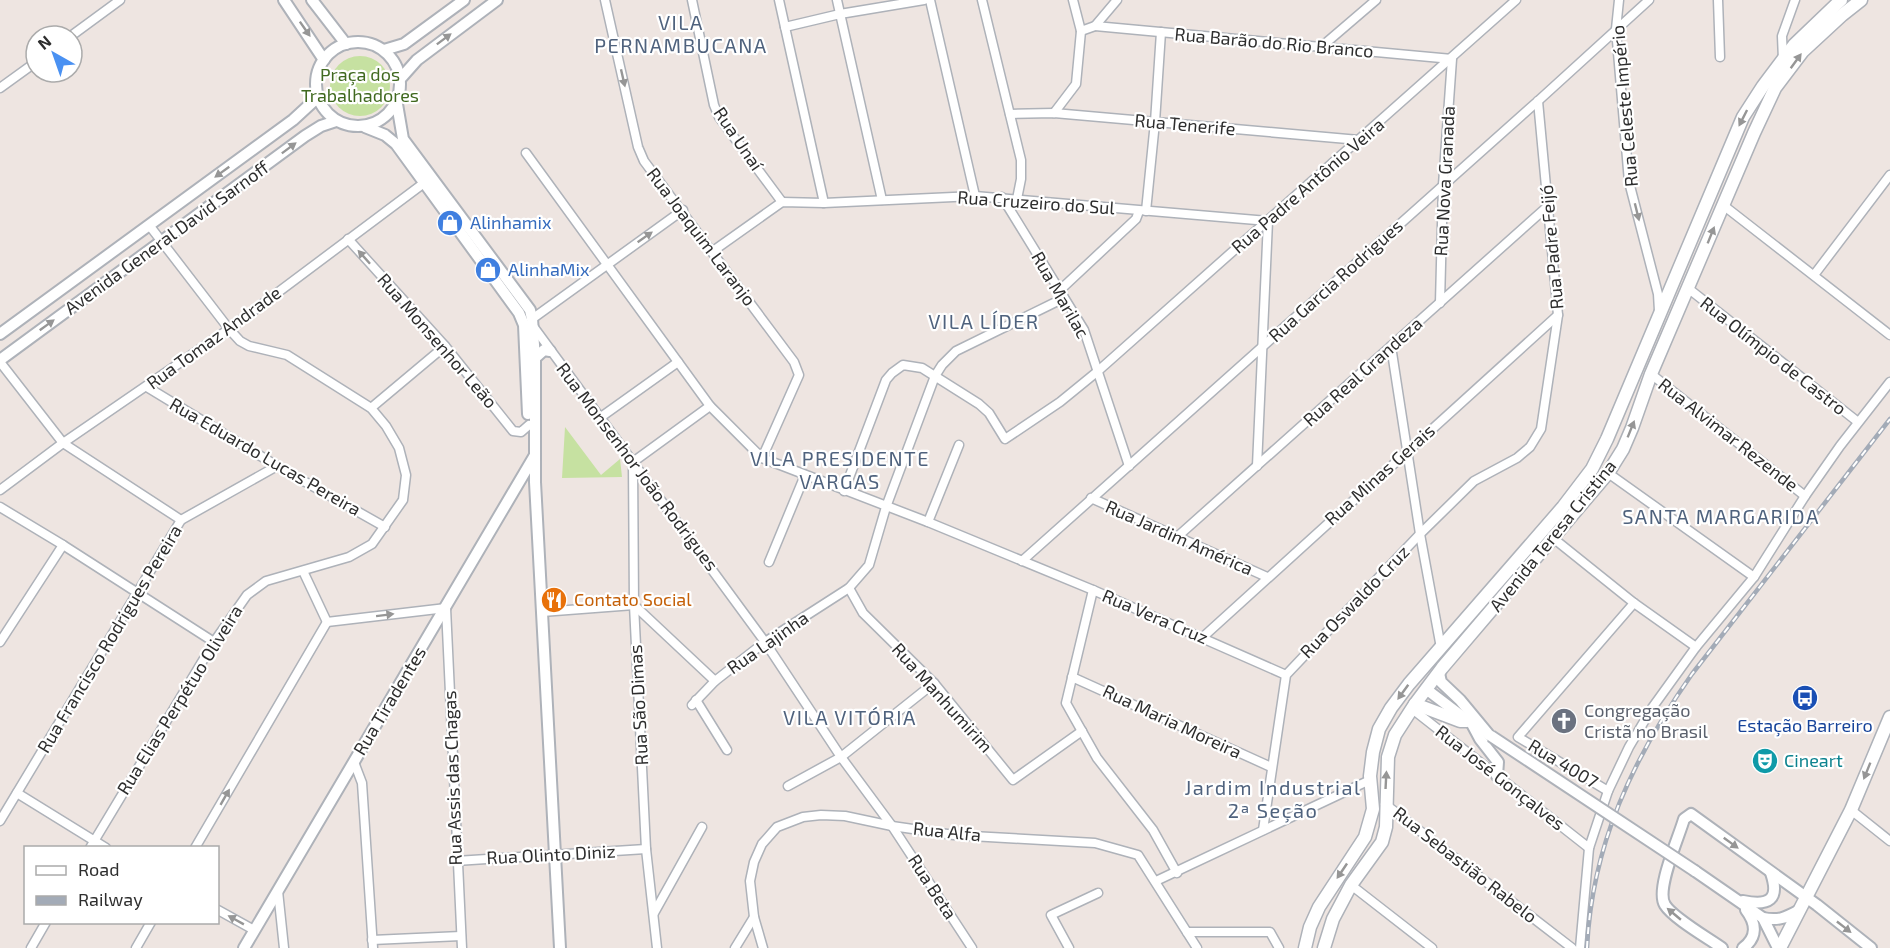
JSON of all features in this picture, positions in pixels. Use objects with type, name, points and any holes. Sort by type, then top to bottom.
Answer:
[{"type":"main road","name":"Avenida Teresa Cristina","points":[[1304,948],[1319,907],[1365,837],[1373,809],[1370,780],[1373,752],[1379,729],[1409,684],[1563,507],[1592,469],[1607,439],[1743,117],[1794,45],[1841,0]]},
{"type":"main road","name":"Avenida Teresa Cristina","points":[[1324,948],[1334,919],[1351,885],[1382,842],[1386,827],[1388,757],[1395,735],[1413,706],[1439,673],[1608,473],[1632,428],[1651,374],[1775,88],[1803,51],[1861,0]]},
{"type":"main road","points":[[1426,689],[1425,681],[1440,658],[1441,648]]},
{"type":"main road","points":[[1413,706],[1470,722]]},
{"type":"main road","points":[[1779,948],[1851,810],[1887,732],[1890,717]]},
{"type":"street","points":[[84,26],[120,0]]},
{"type":"street","points":[[284,0],[324,60]]},
{"type":"street","points":[[312,0],[346,44]]},
{"type":"street","points":[[384,50],[404,44],[464,0]]},
{"type":"street","points":[[401,78],[417,60],[497,0]]},
{"type":"street","name":"Rua Joaquim Laranjo","points":[[605,0],[638,147],[644,161],[683,210],[794,362],[799,375],[762,458]]},
{"type":"street","name":"Rua Unaí","points":[[692,0],[714,105],[719,117],[782,201]]},
{"type":"street","points":[[779,0],[824,203]]},
{"type":"street","points":[[837,0],[882,200]]},
{"type":"street","points":[[785,27],[840,14],[924,0]]},
{"type":"street","points":[[930,0],[975,196]]},
{"type":"street","points":[[982,0],[1021,160],[1021,179],[1017,199]]},
{"type":"street","points":[[1054,113],[1076,84],[1081,31],[1073,0]]},
{"type":"street","points":[[1081,31],[1095,26],[1118,0]]},
{"type":"street","points":[[1320,48],[1376,0]]},
{"type":"street","name":"Rua Padre Antônio Veira","points":[[935,376],[989,413],[1005,439],[1060,402],[1098,371],[1516,0]]},
{"type":"street","name":"Rua Celeste Império","points":[[1619,0],[1616,29],[1629,182],[1658,294],[1659,317]]},
{"type":"street","name":"Rua Garcia Rodrigues","points":[[1022,561],[1649,0]]},
{"type":"street","points":[[1718,0],[1720,57]]},
{"type":"street","points":[[1783,60],[1782,36],[1789,22],[1795,0]]},
{"type":"street","name":"Rua Barão do Rio Branco","points":[[1095,26],[1452,59]]},
{"type":"street","points":[[1143,211],[1155,122],[1161,32]]},
{"type":"street","points":[[360,42],[384,50],[395,63],[401,78],[397,104],[379,122],[365,127],[345,125],[336,121],[324,110],[318,97],[316,83],[319,69],[333,51],[346,44],[360,42]]},
{"type":"street","name":"Rua Nova Granada","points":[[1440,303],[1443,185],[1452,59]]},
{"type":"street","points":[[0,88],[24,71]]},
{"type":"street","name":"Avenida General David Sarnoff","points":[[0,334],[293,120],[318,97]]},
{"type":"street","name":"Rua Padre Feijó","points":[[1538,101],[1558,315],[1541,429]]},
{"type":"street","name":"Rua Monsenhor João Rodrigues","points":[[397,104],[403,139],[530,310],[529,323]]},
{"type":"street","name":"Rua Tenerife","points":[[1010,114],[1054,113],[1359,140]]},
{"type":"street","name":"Avenida General David Sarnoff","points":[[0,361],[305,136],[321,126],[336,121]]},
{"type":"street","name":"Rua Monsenhor João Rodrigues","points":[[365,127],[385,135],[396,144],[513,305],[601,417],[765,642],[841,757],[892,826]]},
{"type":"street","points":[[526,153],[710,406],[762,458]]},
{"type":"street","points":[[1814,275],[1890,175]]},
{"type":"street","name":"Rua Tomaz Andrade","points":[[0,490],[63,443],[229,329],[424,183]]},
{"type":"street","name":"Rua Cruzeiro do Sul","points":[[782,201],[824,203],[975,196],[1002,197],[1268,221]]},
{"type":"street","name":"Rua Marilac","points":[[1002,197],[1084,330],[1129,466]]},
{"type":"street","points":[[713,251],[782,201]]},
{"type":"street","points":[[1723,205],[1890,335]]},
{"type":"street","name":"Rua Real Grandeza","points":[[1178,537],[1548,206]]},
{"type":"street","points":[[529,323],[683,210]]},
{"type":"street","name":"Rua Lajinha","points":[[727,750],[694,703],[715,681],[765,642],[849,588],[870,565],[886,507],[935,376],[942,365],[956,351],[1061,295],[1143,211]]},
{"type":"street","points":[[1257,466],[1268,221]]},
{"type":"street","name":"Rua Elias Perpétuo Oliveira","points":[[92,844],[213,642],[247,595],[266,581],[350,557],[372,544],[403,500],[406,475],[399,448],[386,426],[371,408],[287,355],[249,346],[240,341],[149,225]]},
{"type":"street","name":"Rua Monsenhor Leão","points":[[348,239],[445,346],[513,431],[521,432],[529,425]]},
{"type":"street","name":"Rua Olímpio de Castro","points":[[1689,289],[1858,422]]},
{"type":"street","name":"Rua Minas Gerais","points":[[1203,637],[1558,315]]},
{"type":"street","points":[[529,323],[535,358],[532,459]]},
{"type":"street","points":[[529,323],[529,425],[535,482],[560,948]]},
{"type":"street","points":[[371,408],[445,346]]},
{"type":"street","points":[[1391,346],[1420,534],[1441,648]]},
{"type":"street","points":[[535,358],[538,352],[550,351]]},
{"type":"street","points":[[0,361],[63,443],[181,520]]},
{"type":"street","points":[[601,417],[678,362]]},
{"type":"street","points":[[844,490],[886,380],[903,365],[922,368],[935,376]]},
{"type":"street","name":"Rua Alvimar Rezende","points":[[1651,374],[1805,496]]},
{"type":"street","points":[[1580,948],[1589,848],[1608,791],[1629,747],[1652,708],[1696,647],[1754,577],[1805,496],[1890,382]]},
{"type":"street","name":"Rua Eduardo Lucas Pereira","points":[[147,387],[277,466],[385,527]]},
{"type":"street","points":[[633,462],[710,406]]},
{"type":"street","name":"Rua Oswaldo Cruz","points":[[1286,675],[1420,534],[1474,481],[1517,458],[1530,447],[1541,429]]},
{"type":"street","points":[[928,522],[959,445]]},
{"type":"street","name":"Rua Vera Cruz","points":[[762,458],[928,522],[1093,590],[1286,675]]},
{"type":"street","name":"Rua Tiradentes","points":[[244,948],[532,459]]},
{"type":"street","name":"Rua São Dimas","points":[[633,462],[634,605],[646,849],[657,948]]},
{"type":"street","name":"Rua Francisco Rodrigues Pereira","points":[[0,821],[181,520],[277,466]]},
{"type":"street","points":[[1608,473],[1754,577]]},
{"type":"street","points":[[769,562],[805,475]]},
{"type":"street","name":"Rua Jardim América","points":[[1091,498],[1267,578]]},
{"type":"street","points":[[0,507],[213,642]]},
{"type":"street","points":[[1554,538],[1634,603],[1696,647]]},
{"type":"street","points":[[0,642],[63,545]]},
{"type":"street","points":[[303,571],[327,622]]},
{"type":"street","name":"Rua Manhumirim","points":[[849,588],[863,613],[934,683],[1013,780],[1082,731]]},
{"type":"street","points":[[1093,590],[1066,703],[1109,776],[1153,830],[1177,873]]},
{"type":"street","name":"Rua 4007","points":[[1608,791],[1518,737],[1634,603]]},
{"type":"street","points":[[542,612],[634,605],[715,681]]},
{"type":"street","points":[[327,622],[446,608]]},
{"type":"street","name":"Rua Assis das Chagas","points":[[446,608],[456,861],[462,948]]},
{"type":"street","points":[[196,846],[327,622]]},
{"type":"street","points":[[1439,673],[1441,682],[1460,700],[1490,736]]},
{"type":"street","points":[[1263,830],[1286,675]]},
{"type":"street","name":"Rua Maria Moreira","points":[[1072,676],[1271,767]]},
{"type":"street","points":[[788,786],[841,757],[934,683]]},
{"type":"street","points":[[1426,689],[1490,736],[1763,918],[1779,948]]},
{"type":"street","name":"Rua José Gonçalves","points":[[1413,706],[1589,848]]},
{"type":"street","points":[[1470,722],[1498,762],[1497,776]]},
{"type":"street","points":[[354,762],[362,783],[372,944],[460,936]]},
{"type":"street","points":[[1156,881],[1370,780]]},
{"type":"street","points":[[16,793],[92,844]]},
{"type":"street","name":"Rua Sebastião Rabelo","points":[[1385,804],[1572,948]]},
{"type":"street","points":[[1851,810],[1890,841]]},
{"type":"street","points":[[1722,948],[1670,911],[1662,898],[1663,886],[1684,819],[1691,814],[1871,948]]},
{"type":"street","name":"Rua Alfa","points":[[763,948],[754,917],[750,881],[754,862],[762,844],[777,827],[803,817],[821,815],[845,816],[954,835],[1095,843],[1138,855],[1197,948]]},
{"type":"street","name":"Rua Beta","points":[[892,826],[972,948]]},
{"type":"street","points":[[654,913],[702,827]]},
{"type":"street","name":"Rua Olinto Diniz","points":[[456,861],[646,849]]},
{"type":"street","points":[[1738,900],[1760,904],[1768,901],[1774,893],[1775,885],[1771,873]]},
{"type":"street","points":[[1351,885],[1432,948]]},
{"type":"street","points":[[278,891],[284,948]]},
{"type":"street","points":[[1069,948],[1052,915],[1098,893]]},
{"type":"street","points":[[1738,900],[1754,920],[1755,930],[1752,940],[1743,948]]},
{"type":"street","points":[[219,911],[254,930]]},
{"type":"street","points":[[1763,918],[1783,919],[1798,911]]},
{"type":"street","points":[[735,948],[754,917]]},
{"type":"street","points":[[31,948],[45,924]]},
{"type":"street","points":[[136,948],[150,924]]},
{"type":"street","points":[[1187,932],[1270,932],[1279,948]]},
{"type":"green space","name":"Praça dos Trabalhadores","points":[[354,56],[366,56],[377,61],[385,69],[390,86],[388,98],[377,111],[366,116],[354,116],[343,111],[335,103],[330,92],[330,80],[335,69],[343,61]]},
{"type":"green space","points":[[565,427],[601,475],[620,459],[622,477],[562,478]]},
{"type":"railway","points":[[1587,948],[1597,873],[1607,838],[1619,804],[1651,738],[1692,674],[1890,419]]},
{"type":"place","name":"Alinhamix","points":[[450,223]]},
{"type":"place","name":"AlinhaMix","points":[[488,270]]},
{"type":"place","name":"Contato Social","points":[[554,600]]},
{"type":"place","name":"Estação Barreiro","points":[[1805,698]]},
{"type":"place","name":"Congregação Cristã no Brasil","points":[[1564,721]]},
{"type":"place","name":"Cineart","points":[[1765,761]]},
{"type":"district","name":"VILA PERNAMBUCANA","points":[[681,34]]},
{"type":"district","name":"VILA LÍDER","points":[[984,322]]},
{"type":"district","name":"VILA PRESIDENTE VARGAS","points":[[840,470]]},
{"type":"district","name":"SANTA MARGARIDA","points":[[1721,517]]},
{"type":"district","name":"VILA VITÓRIA","points":[[850,718]]},
{"type":"district","name":"Jardim Industrial 2ª Seção","points":[[1273,800]]}]
